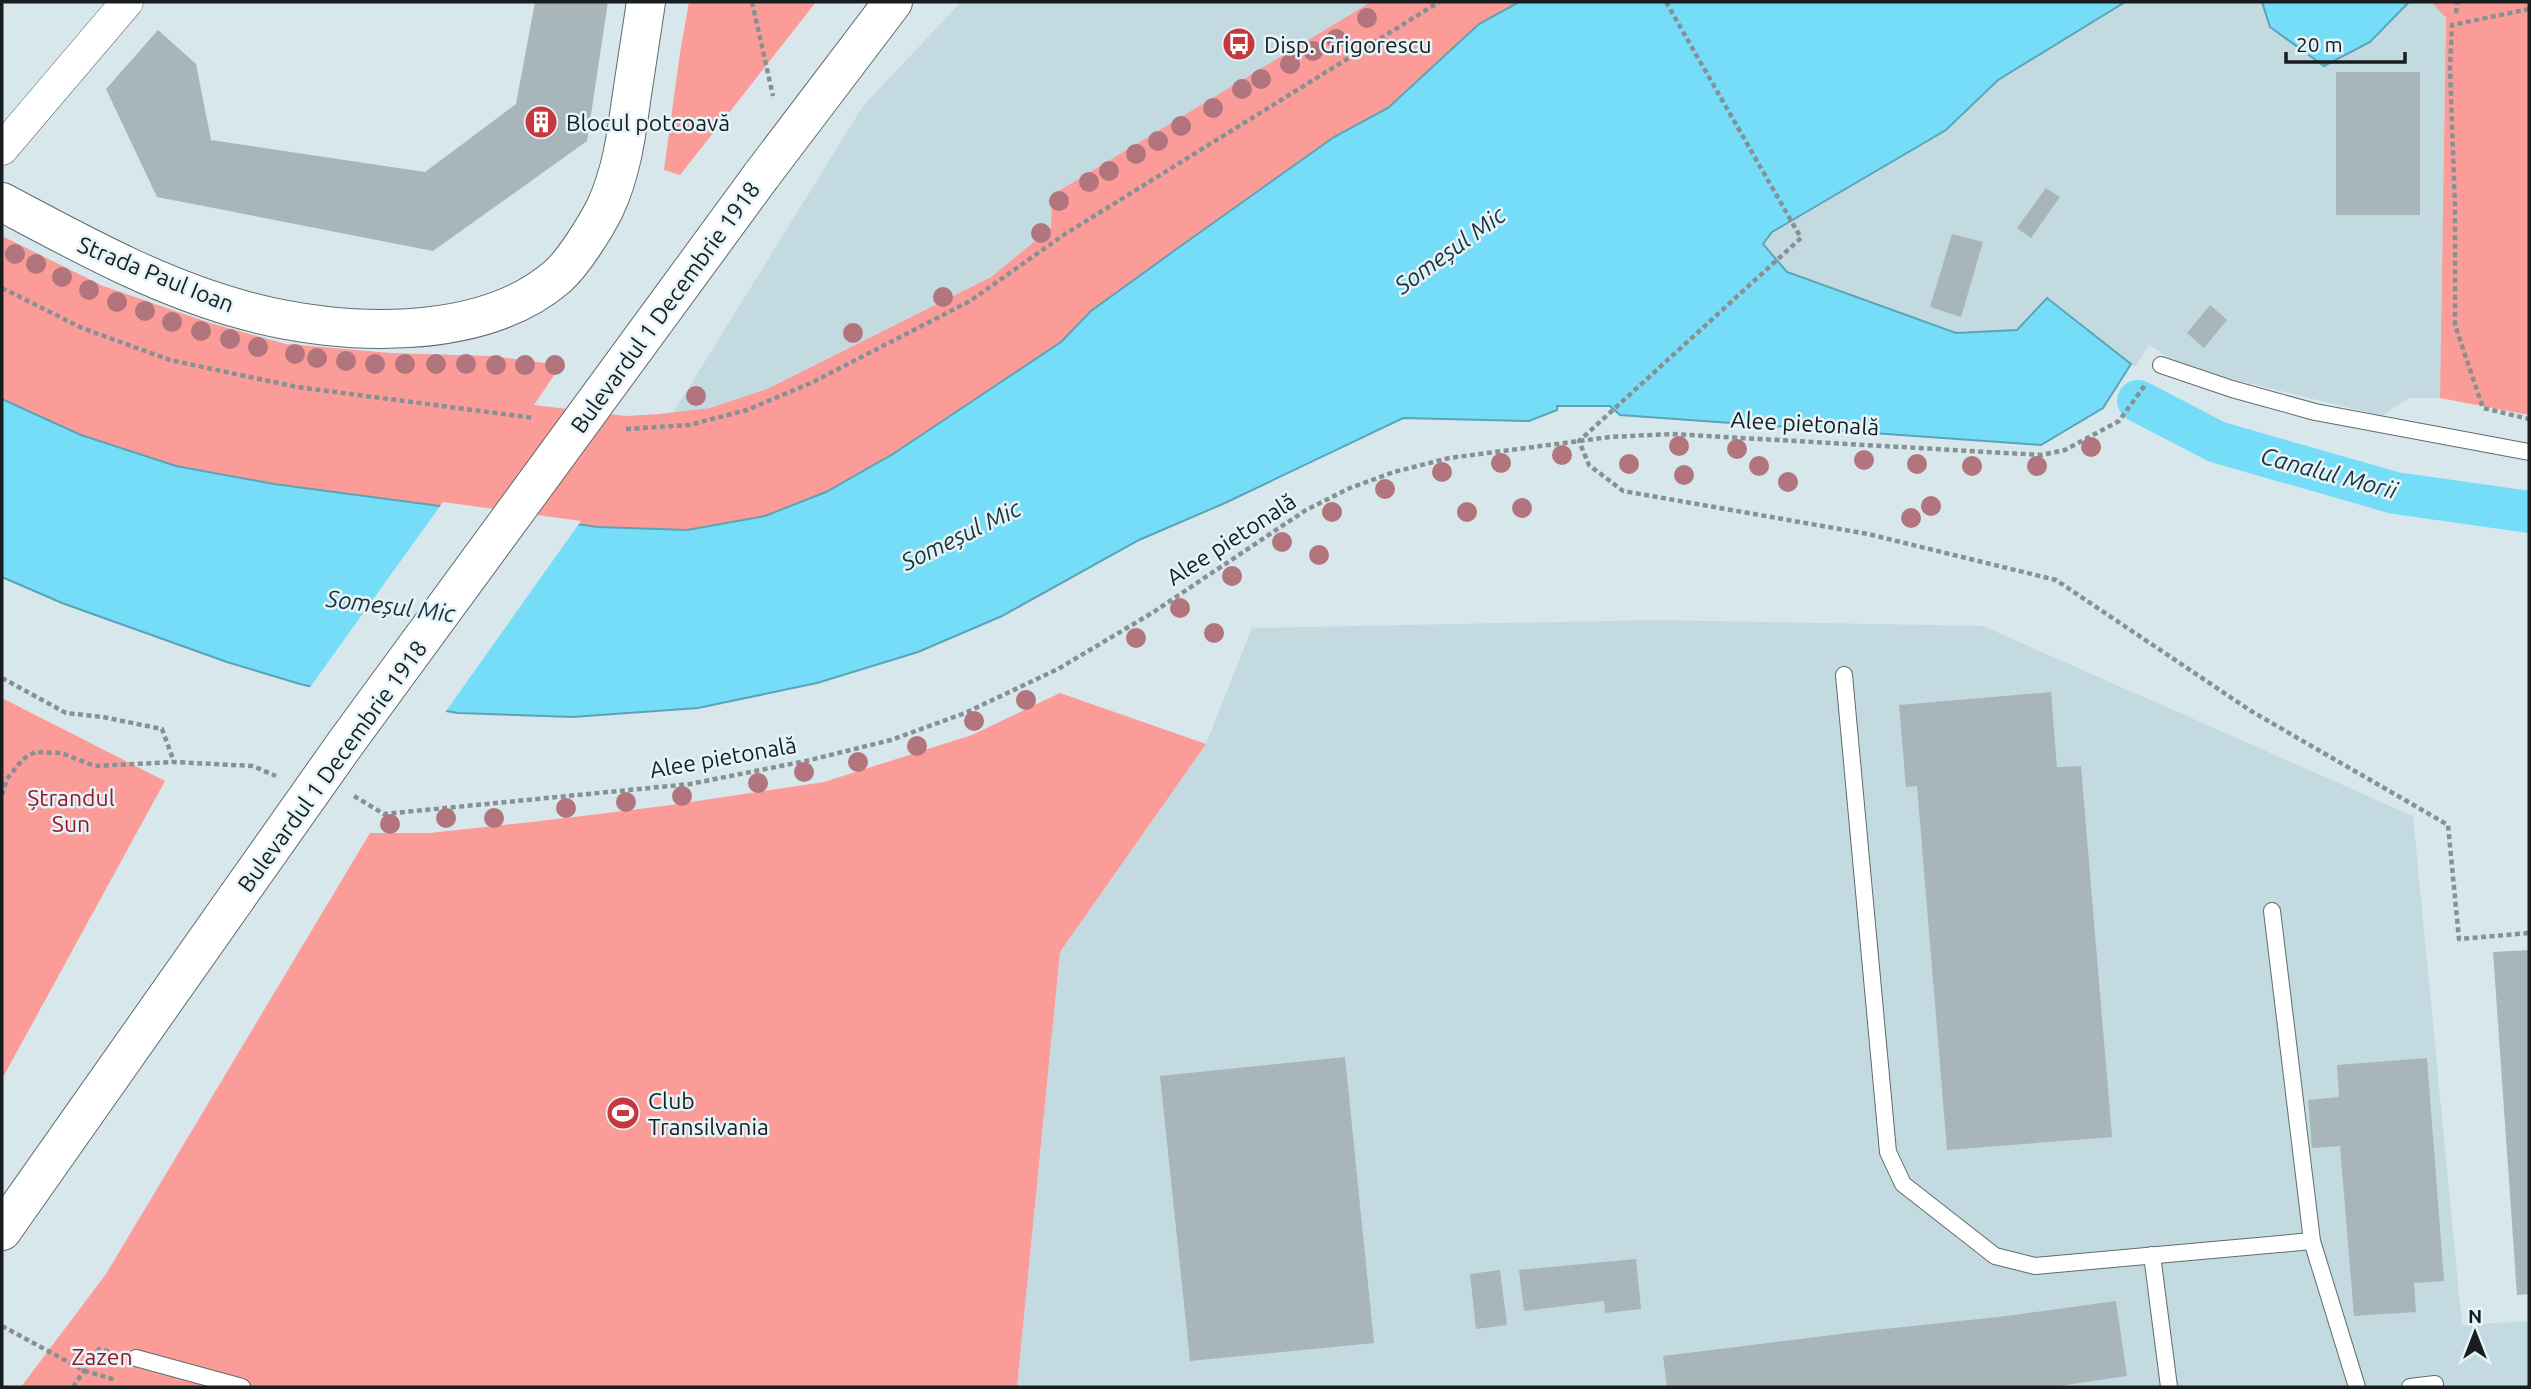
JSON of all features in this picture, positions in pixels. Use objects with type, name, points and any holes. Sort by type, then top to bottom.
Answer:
[{"type":"main road","name":"Strada Paul Ioan","points":[[2,202],[99,254],[172,286],[248,312],[312,323],[375,329],[429,327],[473,319],[515,305],[558,276],[604,211],[615,185],[624,148],[646,2]]},
{"type":"main road","name":"Bulevardul 1 Decembrie 1918","points":[[2,1231],[345,744],[761,176],[893,2]]},
{"type":"street","points":[[2,149],[127,2]]},
{"type":"lane","points":[[2156,371],[2315,412],[2529,452]]},
{"type":"lane","points":[[1844,675],[1888,1152],[1903,1184],[1995,1256],[2035,1266],[2312,1241]]},
{"type":"lane","points":[[2272,911],[2312,1241],[2357,1387]]},
{"type":"lane","points":[[2151,1255],[2169,1387]]},
{"type":"lane","points":[[136,1358],[242,1387]]},
{"type":"lane","points":[[2410,1387],[2435,1384]]},
{"type":"path","points":[[752,2],[775,105]]},
{"type":"path","points":[[620,429],[689,425],[747,410],[813,382],[970,301],[1065,234],[1439,2]]},
{"type":"path","points":[[1666,2],[1801,238],[1579,441],[1589,465],[1623,491],[1868,534],[2056,580],[2251,712],[2448,825],[2459,939],[2529,933]]},
{"type":"path","points":[[2456,2],[2456,13]]},
{"type":"path","points":[[2529,9],[2452,25],[2450,68],[2455,207],[2455,325],[2483,408],[2529,419]]},
{"type":"path","points":[[2,288],[82,328],[170,360],[297,387],[540,419]]},
{"type":"path","name":"Alee pietonală","points":[[352,789],[355,798],[384,814],[690,784],[806,761],[891,740],[965,713],[1058,669],[1152,613],[1306,510],[1350,488],[1394,472],[1449,458],[1610,437],[1684,434],[2042,455],[2065,450],[2119,421],[2156,371]]},
{"type":"path","points":[[2,678],[66,713],[103,717],[162,729],[174,762]]},
{"type":"path","points":[[2,795],[7,779],[23,759],[35,752],[61,753],[94,765],[174,762],[253,766],[287,783]]},
{"type":"path","points":[[2,1326],[85,1371],[73,1387]]},
{"type":"shaded area","points":[[961,2],[1371,2],[1052,195],[1051,228],[991,277],[767,389],[710,408],[673,413],[863,106]]},
{"type":"shaded area","points":[[2125,2],[2262,2],[2270,27],[2370,42],[2409,2],[2431,2],[2446,18],[2440,398],[2409,398],[2382,416],[2184,367],[2149,345],[2135,367],[2048,298],[2017,330],[1956,333],[1787,272],[1763,244],[1772,232],[1946,130],[1998,80]]},
{"type":"shaded area","points":[[1657,620],[1983,626],[2413,816],[2462,1325],[2529,1321],[2529,1387],[1017,1387],[1060,952],[1206,744],[1252,628]]},
{"type":"green space","points":[[689,2],[816,2],[680,175],[664,170]]},
{"type":"green space","points":[[1371,2],[1519,2],[1479,24],[1388,108],[1334,137],[1178,248],[1091,311],[1061,342],[893,454],[826,492],[765,516],[687,530],[598,527],[274,484],[176,466],[81,435],[2,399],[2,236],[103,286],[210,323],[286,344],[391,353],[491,356],[561,365],[534,405],[626,416],[710,408],[767,389],[991,277],[1051,228],[1052,195]]},
{"type":"green space","points":[[2431,2],[2529,2],[2529,415],[2440,398],[2446,18]]},
{"type":"green space","name":"Club Transilvania","points":[[1060,693],[1206,744],[1060,952],[1017,1387],[21,1387],[106,1274],[370,833],[430,833],[541,821],[824,782],[972,735]]},
{"type":"green space","name":"Ștrandul Sun","points":[[2,698],[165,781],[2,1079]]},
{"type":"water","name":"Someșul Mic","points":[[1519,2],[2125,2],[1998,80],[1946,130],[1772,232],[1763,244],[1787,272],[1956,333],[2017,330],[2047,298],[2131,364],[2103,408],[2041,445],[1620,415],[1610,406],[1557,406],[1557,410],[1529,421],[1403,418],[1225,503],[1139,540],[1002,616],[918,652],[817,683],[698,708],[572,717],[458,713],[348,695],[227,662],[62,603],[2,577],[2,399],[81,435],[176,466],[274,484],[598,527],[687,530],[765,516],[826,492],[893,454],[1061,342],[1091,311],[1178,248],[1334,137],[1388,108],[1479,24]]},
{"type":"water","points":[[2262,2],[2409,2],[2370,42],[2324,66],[2270,27]]},
{"type":"pier","points":[[443,502],[581,521],[444,714],[308,690]]},
{"type":"building","name":"Blocul potcoavă","points":[[535,2],[608,2],[587,141],[433,251],[157,197],[106,89],[158,30],[196,64],[211,140],[425,172],[516,104]]},
{"type":"building","points":[[2336,72],[2420,72],[2420,215],[2336,215]]},
{"type":"building","points":[[2046,188],[2060,197],[2031,238],[2017,228]]},
{"type":"building","points":[[1952,234],[1983,242],[1961,317],[1930,307]]},
{"type":"building","points":[[2210,305],[2227,320],[2204,348],[2187,333]]},
{"type":"building","points":[[2051,692],[2057,767],[2081,766],[2112,1137],[1947,1150],[1917,786],[1906,787],[1899,705]]},
{"type":"building","points":[[2529,950],[2529,1294],[2517,1295],[2493,952]]},
{"type":"building","points":[[1345,1057],[1374,1343],[1190,1361],[1160,1076]]},
{"type":"building","points":[[2427,1058],[2444,1281],[2414,1283],[2416,1312],[2354,1316],[2340,1146],[2312,1148],[2308,1100],[2339,1097],[2337,1065]]},
{"type":"building","points":[[1636,1259],[1641,1309],[1605,1313],[1604,1301],[1524,1311],[1519,1270]]},
{"type":"building","points":[[1500,1270],[1507,1325],[1476,1329],[1470,1274]]},
{"type":"building","points":[[2116,1301],[2127,1376],[2052,1387],[1667,1387],[1663,1356]]},
{"type":"waterway","name":"Canalul Morii","points":[[2138,401],[2217,442],[2395,493],[2529,512]]},
{"type":"place","name":"Disp. Grigorescu","points":[[1239,44]]},
{"type":"place","name":"Blocul potcoavă","points":[[541,122]]},
{"type":"place","name":"Club Transilvania","points":[[623,1113]]},
{"type":"park label","name":"Zazen","points":[[102,1356]]}]
